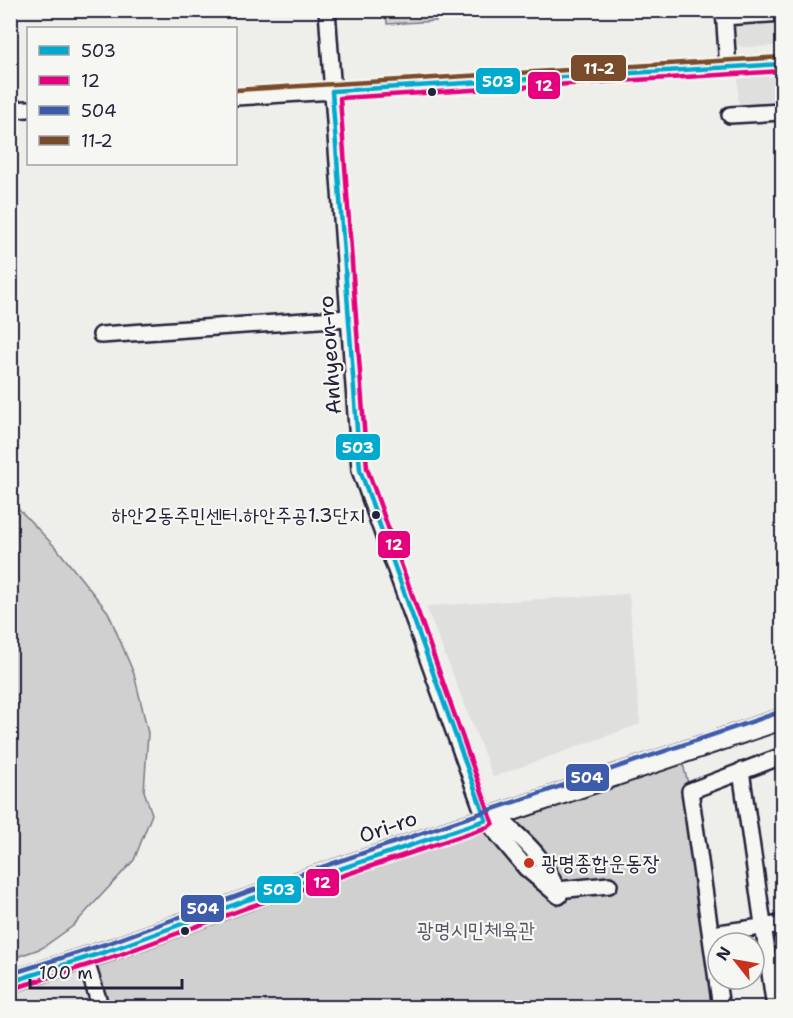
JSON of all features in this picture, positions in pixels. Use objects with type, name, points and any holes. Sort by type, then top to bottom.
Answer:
[{"type":"main road","name":"Ori-ro","points":[[10,982],[783,719]]},
{"type":"street","name":"Anhyeon-ro","points":[[327,10],[360,470],[491,818]]},
{"type":"street","points":[[728,68],[724,14],[783,13]]},
{"type":"street","points":[[237,97],[783,64]]},
{"type":"street","points":[[10,110],[27,109]]},
{"type":"street","points":[[730,115],[783,112]]},
{"type":"street","points":[[101,335],[348,318]]},
{"type":"street","points":[[712,931],[690,791],[783,756]]},
{"type":"street","points":[[741,771],[775,1008]]},
{"type":"street","points":[[491,818],[532,849],[550,870],[557,890],[609,885]]},
{"type":"street","points":[[734,931],[783,924]]},
{"type":"street","points":[[85,958],[101,1008]]},
{"type":"street","points":[[719,991],[721,1008]]},
{"type":"shaded area","points":[[782,17],[782,46],[742,47],[736,43],[735,26],[741,19]]},
{"type":"shaded area","points":[[782,72],[782,107],[743,108],[738,101],[738,80],[745,73]]},
{"type":"shaded area","points":[[629,594],[640,724],[493,777],[426,606]]},
{"type":"shaded area","points":[[85,959],[101,1007],[11,1007],[10,982]]},
{"type":"green space","points":[[386,11],[435,11],[436,21],[387,24]]},
{"type":"green space","points":[[11,501],[58,550],[108,612],[134,674],[148,733],[144,791],[152,814],[134,860],[73,926],[42,948],[11,959]]},
{"type":"green space","name":"광명종합운동장","points":[[680,753],[690,791],[710,931],[706,931],[706,991],[719,991],[721,1007],[101,1007],[85,959]]},
{"type":"transit line","name":"11-2","points":[[237,90],[782,57]]},
{"type":"transit line","name":"503","points":[[10,982],[114,949],[247,900],[486,820],[360,470],[332,91],[782,64]]},
{"type":"transit line","name":"12","points":[[12,989],[116,956],[249,907],[488,827],[493,823],[367,468],[340,98],[782,71]]},
{"type":"transit line","name":"504","points":[[10,974],[112,942],[245,893],[780,712]]},
{"type":"place","name":"하안2동주민센터.하안주공1.3단지","points":[[376,515]]},
{"type":"place","name":"광명종합운동장","points":[[529,863]]},
{"type":"park label","name":"광명시민체육관","points":[[476,930]]}]
